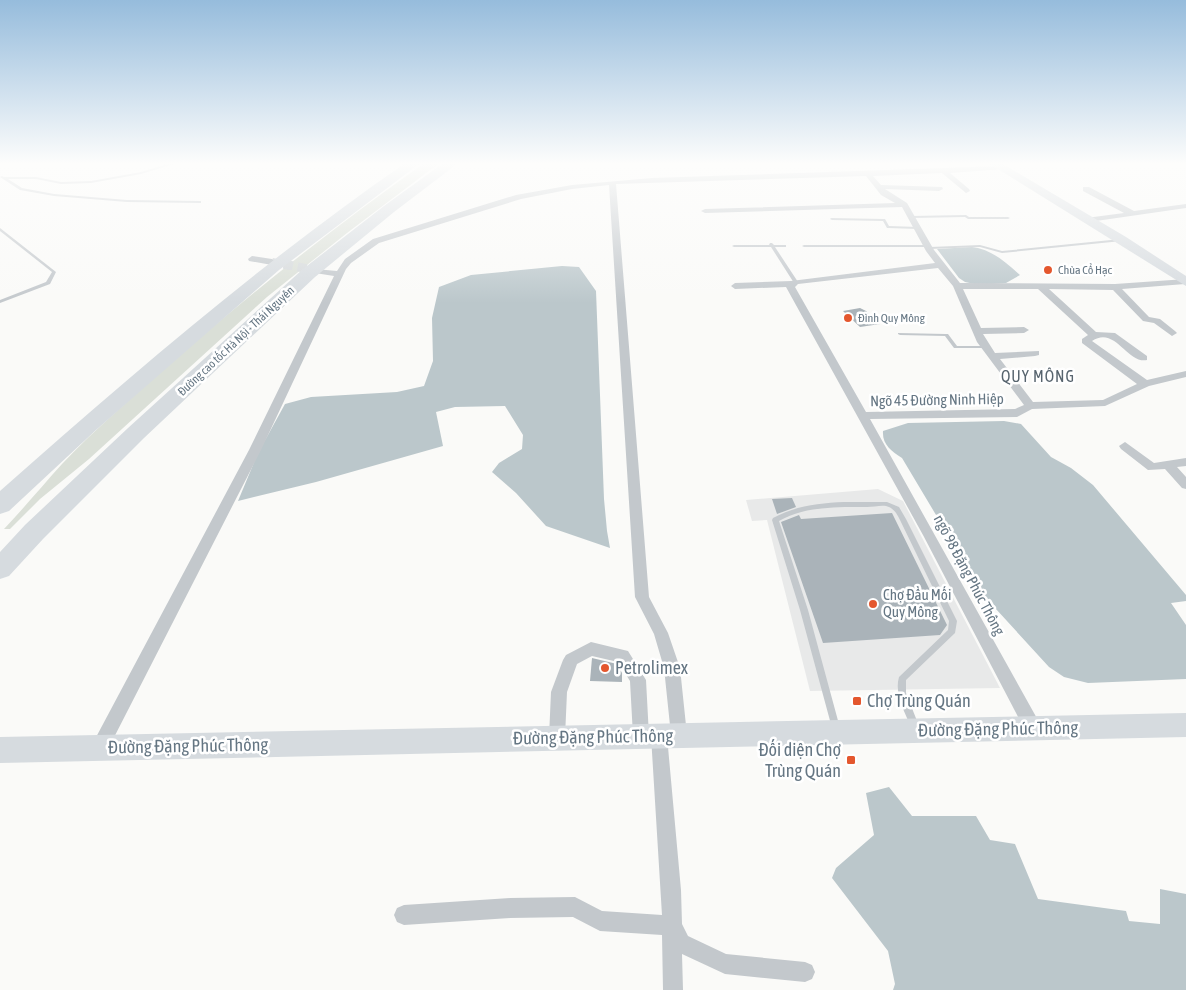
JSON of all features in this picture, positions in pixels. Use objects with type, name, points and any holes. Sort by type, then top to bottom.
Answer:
[{"type":"highway","name":"Đường cao tốc Hà Nội - Thái Nguyên","points":[[0,506],[88,425],[273,267],[348,210]]},
{"type":"highway","name":"Đường cao tốc Hà Nội - Thái Nguyên","points":[[0,569],[34,532],[136,433],[309,273],[388,210]]},
{"type":"main road","points":[[1073,210],[1185,282]]},
{"type":"main road","name":"Đường Đặng Phúc Thông","points":[[0,750],[1186,725]]},
{"type":"street","points":[[100,747],[152,642],[308,344],[340,274],[348,261],[376,241],[476,210]]},
{"type":"street","points":[[614,210],[642,597],[661,633],[672,668],[660,736],[671,890],[673,990]]},
{"type":"street","points":[[705,211],[732,210]]},
{"type":"street","points":[[907,210],[928,247],[957,286],[976,331],[986,347],[1030,406]]},
{"type":"street","points":[[1126,210],[1131,213]]},
{"type":"street","points":[[1089,220],[1153,210]]},
{"type":"street","points":[[252,259],[272,262]]},
{"type":"street","points":[[735,286],[794,283],[940,265]]},
{"type":"street","points":[[318,271],[340,274]]},
{"type":"street","points":[[957,286],[1115,287],[1185,282]]},
{"type":"street","name":"ngõ 98 Đặng Phúc Thông","points":[[794,283],[790,286],[792,291],[929,534],[1033,728]]},
{"type":"street","points":[[1041,287],[1094,335]]},
{"type":"street","points":[[1115,287],[1146,318],[1156,321],[1172,334]]},
{"type":"street","points":[[976,331],[1024,330]]},
{"type":"street","points":[[1142,358],[1112,335],[1094,335],[1085,342],[1145,384]]},
{"type":"street","points":[[992,356],[1035,353]]},
{"type":"street","name":"Ngõ 45 Đường Ninh Hiệp","points":[[862,416],[1018,412],[1030,406],[1105,403],[1145,384],[1185,376]]},
{"type":"street","points":[[1125,446],[1152,467],[1186,462]]},
{"type":"street","points":[[1168,465],[1186,485]]},
{"type":"street","points":[[557,738],[559,692],[571,660],[591,649],[623,656],[638,680],[660,736]]},
{"type":"street","points":[[404,915],[510,908],[575,907],[600,921],[672,926]]},
{"type":"street","points":[[672,926],[682,943],[725,964],[805,972]]},
{"type":"lane","points":[[911,217],[966,216],[968,218],[1008,218]]},
{"type":"lane","points":[[832,219],[884,220],[888,227],[918,228]]},
{"type":"lane","points":[[0,229],[54,272],[48,283],[0,302]]},
{"type":"lane","points":[[804,246],[980,246],[1002,252],[1122,240]]},
{"type":"lane","points":[[772,245],[794,283]]},
{"type":"lane","points":[[734,246],[785,246]]},
{"type":"lane","points":[[900,334],[946,335],[956,347],[986,347]]},
{"type":"lane","points":[[837,732],[804,610],[775,520],[783,514],[815,507],[887,504],[897,509],[903,519],[953,621],[952,631],[918,662],[901,683],[902,693],[916,730]]},
{"type":"shaded area","points":[[377,210],[267,297],[89,459],[40,499],[10,529],[4,529],[62,464],[115,413],[231,312],[358,211]]},
{"type":"shaded area","points":[[972,247],[986,251],[1004,261],[1020,275],[1006,283],[979,285],[965,282],[959,278],[937,249]]},
{"type":"shaded area","points":[[562,266],[579,267],[596,291],[604,499],[610,548],[546,526],[516,493],[492,472],[499,463],[522,449],[523,435],[505,406],[455,407],[436,412],[443,446],[316,482],[238,501],[258,453],[285,404],[311,397],[397,392],[424,386],[433,361],[432,318],[439,287],[471,275]]},
{"type":"shaded area","points":[[1004,421],[1021,424],[1051,457],[1071,468],[1093,485],[1186,595],[1186,601],[1171,603],[1186,625],[1186,679],[1088,683],[1064,677],[1049,667],[985,597],[902,458],[888,447],[883,436],[883,431],[908,423]]},
{"type":"shaded area","name":"Chợ Đầu Mối Quy Mông","points":[[878,489],[903,501],[1000,688],[810,691],[767,520],[752,521],[746,500]]},
{"type":"shaded area","points":[[889,787],[912,816],[976,816],[990,840],[1015,844],[1038,899],[1126,911],[1129,921],[1160,924],[1160,889],[1186,894],[1186,990],[893,990],[895,984],[888,951],[832,878],[836,868],[874,835],[866,793]]},
{"type":"building","points":[[860,308],[880,324],[860,327],[843,311]]},
{"type":"building","points":[[792,498],[796,507],[777,514],[772,499]]},
{"type":"building","points":[[892,513],[947,625],[940,635],[823,643],[781,522],[799,515],[801,519]]},
{"type":"building","points":[[592,658],[617,664],[622,673],[622,682],[590,681]]},
{"type":"tunnel","points":[[272,262],[290,266]]},
{"type":"tunnel","points":[[284,264],[318,271]]},
{"type":"place","name":"Chùa Cổ Hạc","points":[[1048,270]]},
{"type":"place","name":"Đình Quy Mông","points":[[848,318]]},
{"type":"place","name":"Chợ Đầu Mối Quy Mông","points":[[873,604]]},
{"type":"place","name":"Petrolimex","points":[[605,668]]},
{"type":"place","name":"Chợ Trùng Quán","points":[[857,701]]},
{"type":"place","name":"Đối diện Chợ Trùng Quán","points":[[851,760]]},
{"type":"district","name":"QUY MÔNG","points":[[1038,376]]}]
